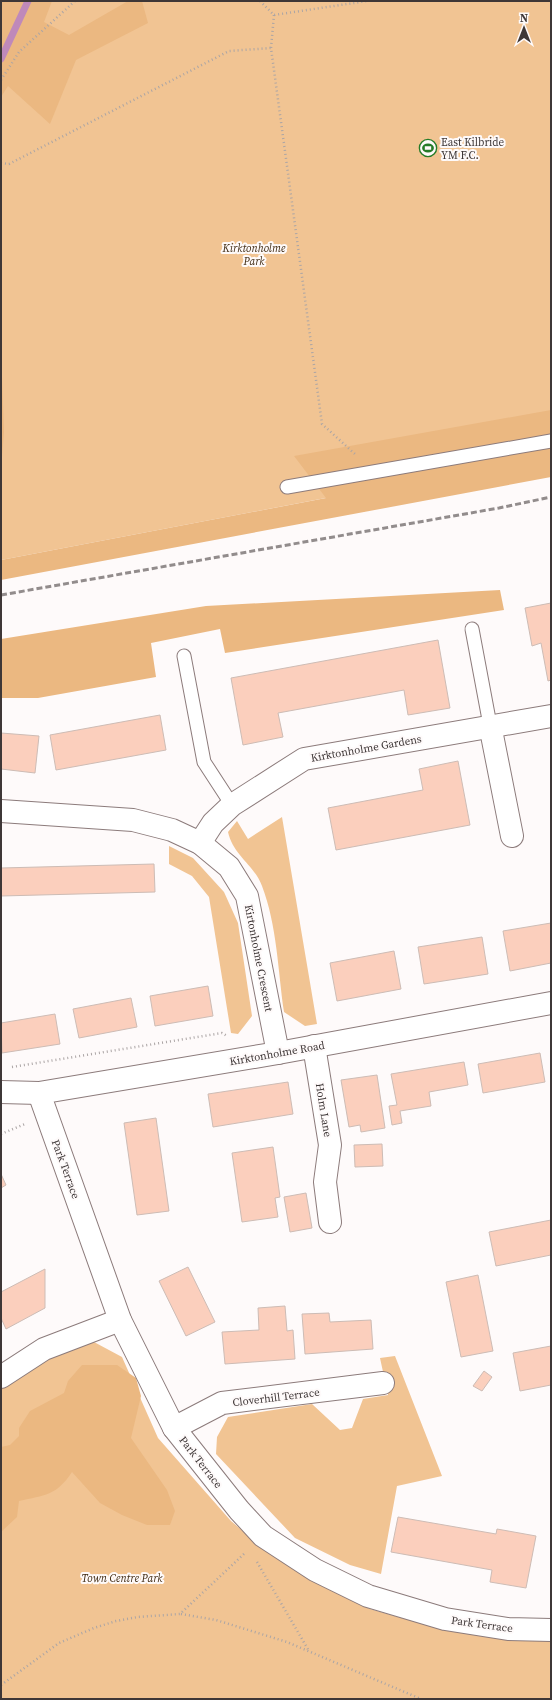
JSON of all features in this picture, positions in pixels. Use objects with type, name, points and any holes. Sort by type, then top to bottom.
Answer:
[{"type":"street","name":"Kirktonholme Gardens","points":[[200,843],[213,823],[232,805],[304,759],[551,716]]},
{"type":"street","points":[[490,726],[512,836]]},
{"type":"street","name":"Kirtonholme Crescent","points":[[1,811],[133,820],[172,830],[200,843],[229,867],[247,896],[278,1053]]},
{"type":"street","name":"Kirktonholme Road","points":[[1,1092],[39,1093],[278,1053],[551,1003]]},
{"type":"street","name":"Holm Lane","points":[[314,1046],[330,1145],[325,1182],[330,1222]]},
{"type":"street","name":"Park Terrace","points":[[39,1093],[120,1320],[174,1428],[239,1510],[256,1542],[368,1596],[445,1619],[508,1629],[551,1630]]},
{"type":"street","points":[[1,1377],[44,1349],[120,1320]]},
{"type":"street","name":"Cloverhill Terrace","points":[[174,1428],[222,1404],[383,1384]]},
{"type":"lane","points":[[287,487],[551,441]]},
{"type":"lane","points":[[472,629],[490,726]]},
{"type":"lane","points":[[184,656],[204,762],[232,805]]},
{"type":"path","points":[[1,80],[18,52],[75,1]]},
{"type":"path","points":[[260,1],[274,15]]},
{"type":"path","points":[[274,15],[367,1]]},
{"type":"path","points":[[274,15],[270,48],[322,424],[374,472]]},
{"type":"path","points":[[1,163],[9,164],[230,51],[270,48]]},
{"type":"path","points":[[9,1067],[222,1033],[254,1057]]},
{"type":"path","points":[[180,1614],[256,1542],[309,1651]]},
{"type":"path","points":[[1,1685],[59,1643],[94,1628],[130,1619],[180,1614],[216,1620],[253,1630],[309,1651],[421,1699]]},
{"type":"green space","name":"Kirktonholme Park","points":[[1,1],[551,1],[551,455],[1,560]]},
{"type":"green space","points":[[282,817],[317,1024],[305,1026],[284,1012],[274,932],[267,901],[259,879],[234,847],[228,832],[237,821],[248,839]]},
{"type":"green space","points":[[169,846],[193,858],[224,892],[238,923],[252,1016],[238,1034],[231,1033],[209,897],[192,876],[169,864]]},
{"type":"green space","name":"Town Centre Park","points":[[94,1342],[122,1357],[158,1438],[231,1521],[269,1553],[313,1580],[370,1609],[448,1631],[509,1637],[551,1638],[551,1699],[1,1699],[1,1388],[45,1360]]},
{"type":"green space","points":[[395,1356],[442,1476],[397,1486],[381,1574],[350,1565],[295,1538],[216,1454],[217,1437],[228,1417],[312,1404],[340,1430],[352,1428],[363,1399],[388,1395],[380,1358]]},
{"type":"shaded area","points":[[1,1],[52,1],[44,22],[69,35],[128,1],[142,1],[148,23],[76,60],[50,124],[8,86],[1,97]]},
{"type":"shaded area","points":[[1,349],[4,432],[1,469]]},
{"type":"shaded area","points":[[551,410],[551,477],[1,580],[1,560],[326,498],[294,456]]},
{"type":"shaded area","points":[[500,590],[504,610],[225,653],[220,629],[151,643],[156,677],[38,698],[1,698],[1,639],[206,606]]},
{"type":"shaded area","points":[[82,1365],[117,1365],[136,1378],[141,1396],[131,1438],[167,1490],[175,1511],[170,1525],[147,1525],[122,1515],[100,1503],[72,1472],[61,1486],[55,1490],[43,1496],[19,1501],[17,1517],[1,1532],[1,1447],[10,1445],[19,1436],[19,1428],[30,1411],[64,1393],[68,1381]]},
{"type":"building","points":[[551,603],[551,680],[548,681],[541,643],[532,646],[525,608]]},
{"type":"building","points":[[438,640],[450,708],[408,715],[404,690],[278,713],[283,737],[243,745],[231,678]]},
{"type":"building","points":[[160,715],[166,750],[56,770],[50,735]]},
{"type":"building","points":[[1,733],[39,736],[35,773],[1,769]]},
{"type":"building","points":[[458,761],[470,825],[336,850],[328,808],[423,790],[419,769]]},
{"type":"building","points":[[154,864],[155,892],[1,896],[1,868]]},
{"type":"building","points":[[551,923],[551,963],[510,971],[503,931]]},
{"type":"building","points":[[482,937],[488,974],[424,984],[418,947]]},
{"type":"building","points":[[394,951],[401,989],[337,1001],[330,963]]},
{"type":"building","points":[[208,986],[213,1016],[155,1026],[150,996]]},
{"type":"building","points":[[131,998],[137,1027],[79,1038],[73,1009]]},
{"type":"building","points":[[55,1014],[60,1044],[2,1053],[1,1023]]},
{"type":"building","points":[[540,1053],[545,1082],[483,1093],[478,1064]]},
{"type":"building","points":[[464,1062],[468,1085],[429,1092],[431,1106],[400,1111],[402,1123],[392,1125],[389,1106],[397,1105],[391,1074]]},
{"type":"building","points":[[377,1075],[385,1128],[361,1132],[360,1125],[349,1127],[341,1080]]},
{"type":"building","points":[[288,1082],[293,1114],[213,1127],[208,1094]]},
{"type":"building","points":[[156,1118],[169,1211],[137,1215],[124,1123]]},
{"type":"building","points":[[382,1144],[383,1166],[355,1167],[354,1145]]},
{"type":"building","points":[[273,1147],[280,1197],[275,1198],[278,1217],[242,1222],[232,1153]]},
{"type":"building","points":[[1,1174],[6,1185],[1,1188]]},
{"type":"building","points":[[306,1193],[312,1228],[290,1232],[284,1197]]},
{"type":"building","points":[[551,1220],[551,1255],[496,1266],[489,1232]]},
{"type":"building","points":[[188,1267],[215,1322],[186,1336],[159,1281]]},
{"type":"building","points":[[45,1269],[45,1308],[6,1329],[1,1318],[1,1292]]},
{"type":"building","points":[[478,1275],[493,1351],[461,1357],[446,1282]]},
{"type":"building","points":[[285,1306],[287,1331],[293,1330],[295,1359],[225,1364],[222,1332],[259,1330],[258,1308]]},
{"type":"building","points":[[329,1313],[330,1322],[371,1320],[373,1349],[305,1354],[302,1314]]},
{"type":"building","points":[[551,1346],[551,1385],[520,1391],[513,1353]]},
{"type":"building","points":[[484,1371],[492,1377],[482,1391],[473,1386]]},
{"type":"building","points":[[398,1517],[496,1534],[497,1529],[536,1536],[526,1588],[490,1582],[492,1570],[391,1552]]},
{"type":"waterway","points":[[1,59],[28,1]]},
{"type":"railway","points":[[1,595],[499,508],[551,497]]},
{"type":"place","name":"East Kilbride YM F.C.","points":[[428,148]]}]
